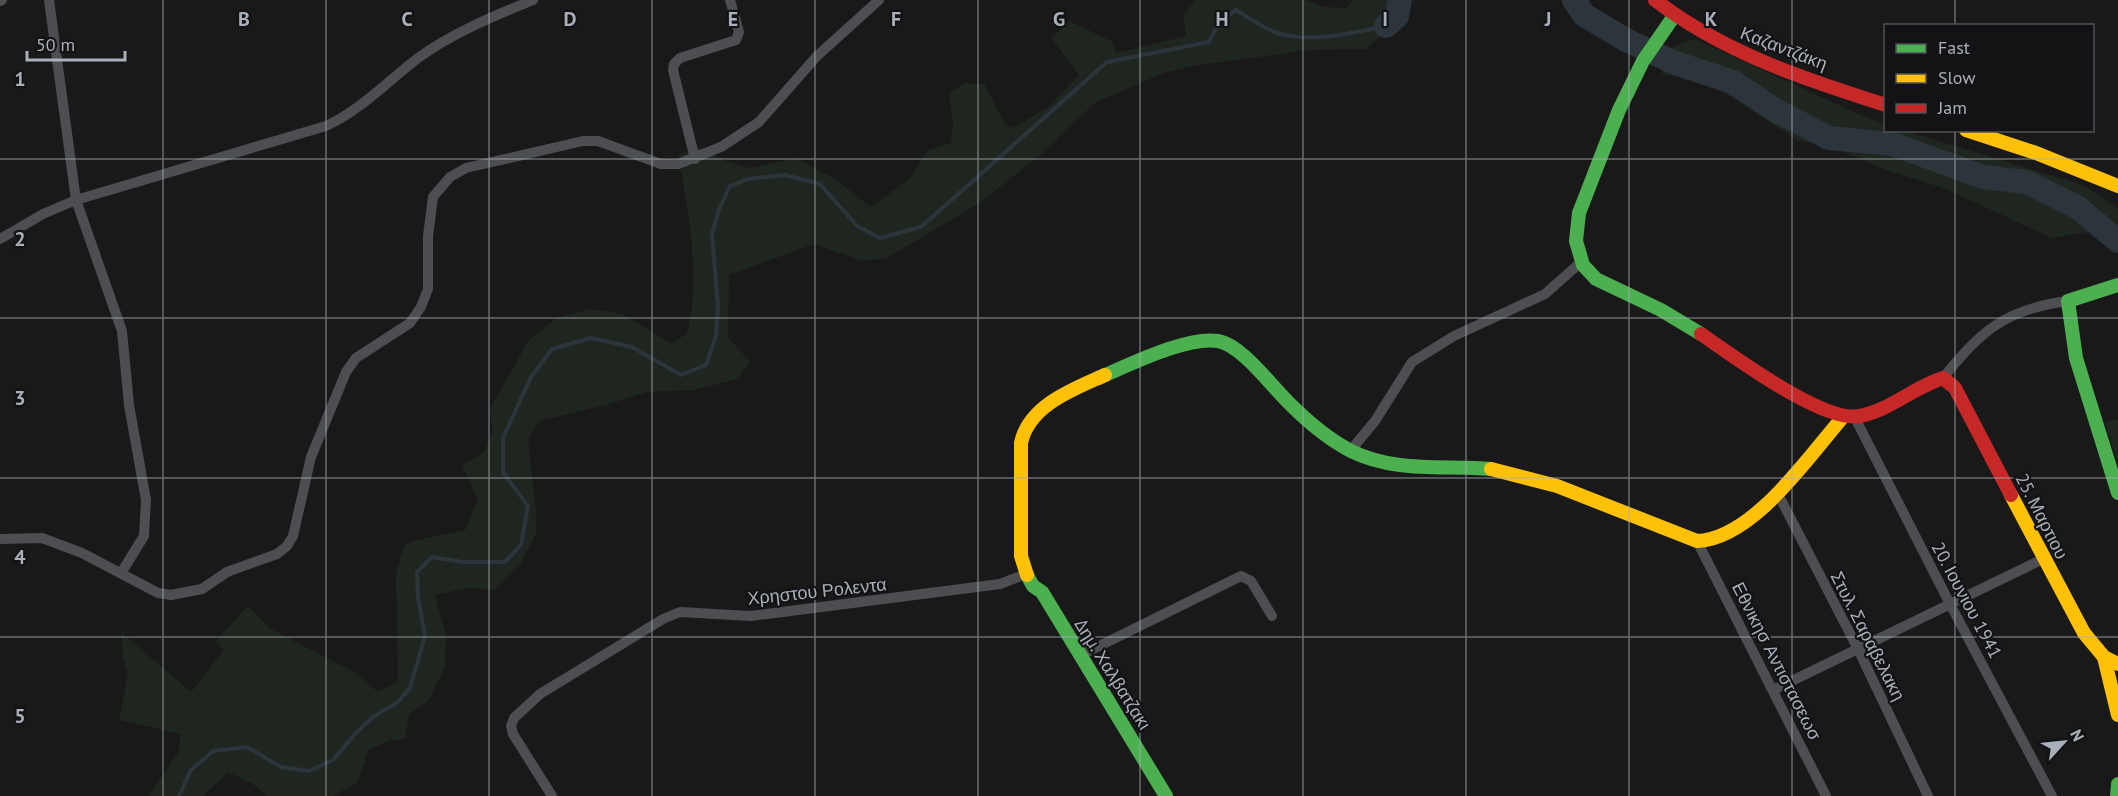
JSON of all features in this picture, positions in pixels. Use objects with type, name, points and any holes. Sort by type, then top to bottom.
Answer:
[{"type":"street","points":[[49,0],[76,200],[122,331],[129,405],[146,500],[144,536],[121,573]]},
{"type":"street","points":[[0,239],[43,214],[76,200],[235,152],[308,134],[339,120],[444,41],[533,0]]},
{"type":"street","points":[[695,159],[673,70],[674,64],[680,58],[735,40],[739,32],[730,0]]},
{"type":"street","points":[[0,539],[42,538],[82,553],[158,593],[189,593],[202,589],[227,572],[277,554],[287,546],[293,536],[311,457],[346,372],[356,358],[410,323],[421,307],[428,289],[428,236],[433,197],[450,177],[466,168],[583,141],[609,143],[661,164],[678,164],[695,159],[749,131],[803,69],[879,0]]},
{"type":"street","name":"Καζαντζάκη","points":[[1655,0],[1700,33],[1755,58],[1884,104]]},
{"type":"street","points":[[1674,16],[1656,37],[1629,87],[1579,213],[1576,253],[1596,279],[1681,321],[1789,392],[1849,417],[1866,415],[1928,382],[1943,378],[1971,343],[1993,325],[2017,313],[2118,285]]},
{"type":"street","points":[[1972,132],[2036,153],[2118,186]]},
{"type":"street","points":[[1351,450],[1375,421],[1412,362],[1454,336],[1545,294],[1581,262]]},
{"type":"street","points":[[2067,301],[2076,358],[2118,492]]},
{"type":"street","points":[[1026,574],[1021,556],[1021,443],[1024,431],[1033,417],[1044,407],[1128,364],[1200,342],[1224,342],[1236,349],[1315,426],[1351,450],[1380,464],[1507,472],[1555,486],[1697,542],[1717,538],[1747,519],[1777,492],[1849,417]]},
{"type":"street","name":"25. Μαρτιου","points":[[1943,378],[1955,387],[2084,633],[2104,657],[2118,664]]},
{"type":"street","name":"20. Ιουνιου 1941","points":[[1849,417],[2052,796]]},
{"type":"street","name":"Στυλ. Σαραβελακη","points":[[1777,492],[1858,649],[1929,796]]},
{"type":"street","name":"Εθνικησ Αντιστασεωσ","points":[[1697,542],[1826,796]]},
{"type":"street","points":[[1773,690],[2044,558]]},
{"type":"street","name":"Δημ. Χαλβατζακι","points":[[1026,574],[1033,586],[1042,592],[1166,796]]},
{"type":"street","name":"Χρηστου Ρολεντα","points":[[552,796],[513,734],[511,726],[514,718],[540,694],[663,619],[680,612],[751,616],[815,610],[1000,584],[1026,574]]},
{"type":"street","points":[[1081,655],[1241,576],[1249,580],[1272,616]]},
{"type":"street","points":[[2104,657],[2118,715]]},
{"type":"street","points":[[2117,796],[2118,784]]},
{"type":"shaded area","points":[[1196,0],[1305,0],[1321,6],[1345,9],[1353,0],[1408,0],[1403,19],[1365,49],[1309,50],[1193,66],[1164,73],[1096,102],[1038,157],[978,204],[885,259],[861,260],[814,244],[729,275],[728,338],[750,361],[738,379],[694,390],[646,392],[606,405],[539,421],[528,439],[536,511],[536,534],[520,565],[495,590],[468,588],[435,595],[446,636],[445,667],[428,701],[409,714],[405,739],[390,740],[368,750],[358,782],[333,796],[267,796],[253,784],[228,772],[203,796],[149,796],[179,751],[181,734],[119,720],[128,674],[123,657],[121,632],[191,692],[224,650],[215,642],[248,606],[269,628],[356,673],[378,692],[398,682],[396,573],[404,546],[413,541],[465,530],[478,499],[462,466],[485,451],[493,431],[489,410],[529,340],[557,318],[590,309],[622,314],[672,344],[687,333],[693,289],[693,266],[679,154],[700,147],[726,161],[749,168],[796,158],[835,179],[871,207],[910,178],[928,150],[951,143],[953,123],[949,93],[965,83],[984,84],[1006,126],[1012,128],[1047,108],[1079,75],[1051,38],[1069,21],[1113,42],[1116,53],[1186,36],[1183,15]]},
{"type":"shaded area","points":[[1695,39],[1884,124],[1884,132],[1909,132],[2086,186],[2118,209],[2118,227],[2052,238],[1946,189],[1884,169],[1839,150],[1797,140],[1721,91],[1684,78],[1662,74],[1667,53],[1680,44]]},
{"type":"shaded area","points":[[2118,419],[2118,464],[2105,422]]},
{"type":"waterway","points":[[1386,26],[1397,16],[1400,0]]},
{"type":"waterway","points":[[1574,0],[1584,15],[1626,40],[1675,63],[1733,82],[1775,110],[1829,138],[1892,144],[1983,177],[2026,182],[2077,207],[2118,241]]},
{"type":"waterway","points":[[179,796],[191,770],[213,751],[247,747],[281,767],[309,771],[333,760],[373,717],[398,702],[410,688],[425,636],[418,597],[417,572],[432,557],[462,562],[505,562],[521,545],[528,506],[503,472],[503,438],[531,377],[552,349],[591,338],[632,347],[681,375],[706,365],[716,336],[718,306],[712,234],[719,209],[730,186],[748,179],[785,175],[820,184],[857,226],[880,238],[921,227],[1107,62],[1209,42],[1220,21],[1236,10],[1269,29],[1290,36],[1326,37],[1386,26]]},
{"type":"traffic: fast","points":[[1674,16],[1643,61],[1619,110],[1579,213],[1576,241],[1583,265],[1596,279],[1661,310],[1701,334]]},
{"type":"traffic: fast","points":[[2118,285],[2068,301],[2076,358],[2118,493]]},
{"type":"traffic: fast","points":[[1105,375],[1176,346],[1218,341],[1227,344],[1247,358],[1304,417],[1326,436],[1351,451],[1385,463],[1420,467],[1491,469]]},
{"type":"traffic: fast","points":[[1027,575],[1033,586],[1042,592],[1166,796]]},
{"type":"traffic: fast","points":[[2117,796],[2118,784]]},
{"type":"traffic: slow","points":[[1972,132],[2036,153],[2118,186]]},
{"type":"traffic: slow","points":[[1027,575],[1021,556],[1021,443],[1026,430],[1033,418],[1054,400],[1105,375]]},
{"type":"traffic: slow","points":[[1491,469],[1557,486],[1697,541],[1718,537],[1739,526],[1759,511],[1797,473],[1843,417]]},
{"type":"traffic: slow","points":[[2011,495],[2084,633],[2104,657],[2118,664]]},
{"type":"traffic: slow","points":[[2104,657],[2118,715]]},
{"type":"traffic: jam","points":[[1655,0],[1681,19],[1737,50],[1795,74],[1884,104]]},
{"type":"traffic: jam","points":[[1701,334],[1778,386],[1823,409],[1843,415],[1859,416],[1881,409],[1943,378],[1955,388],[2011,495]]}]
